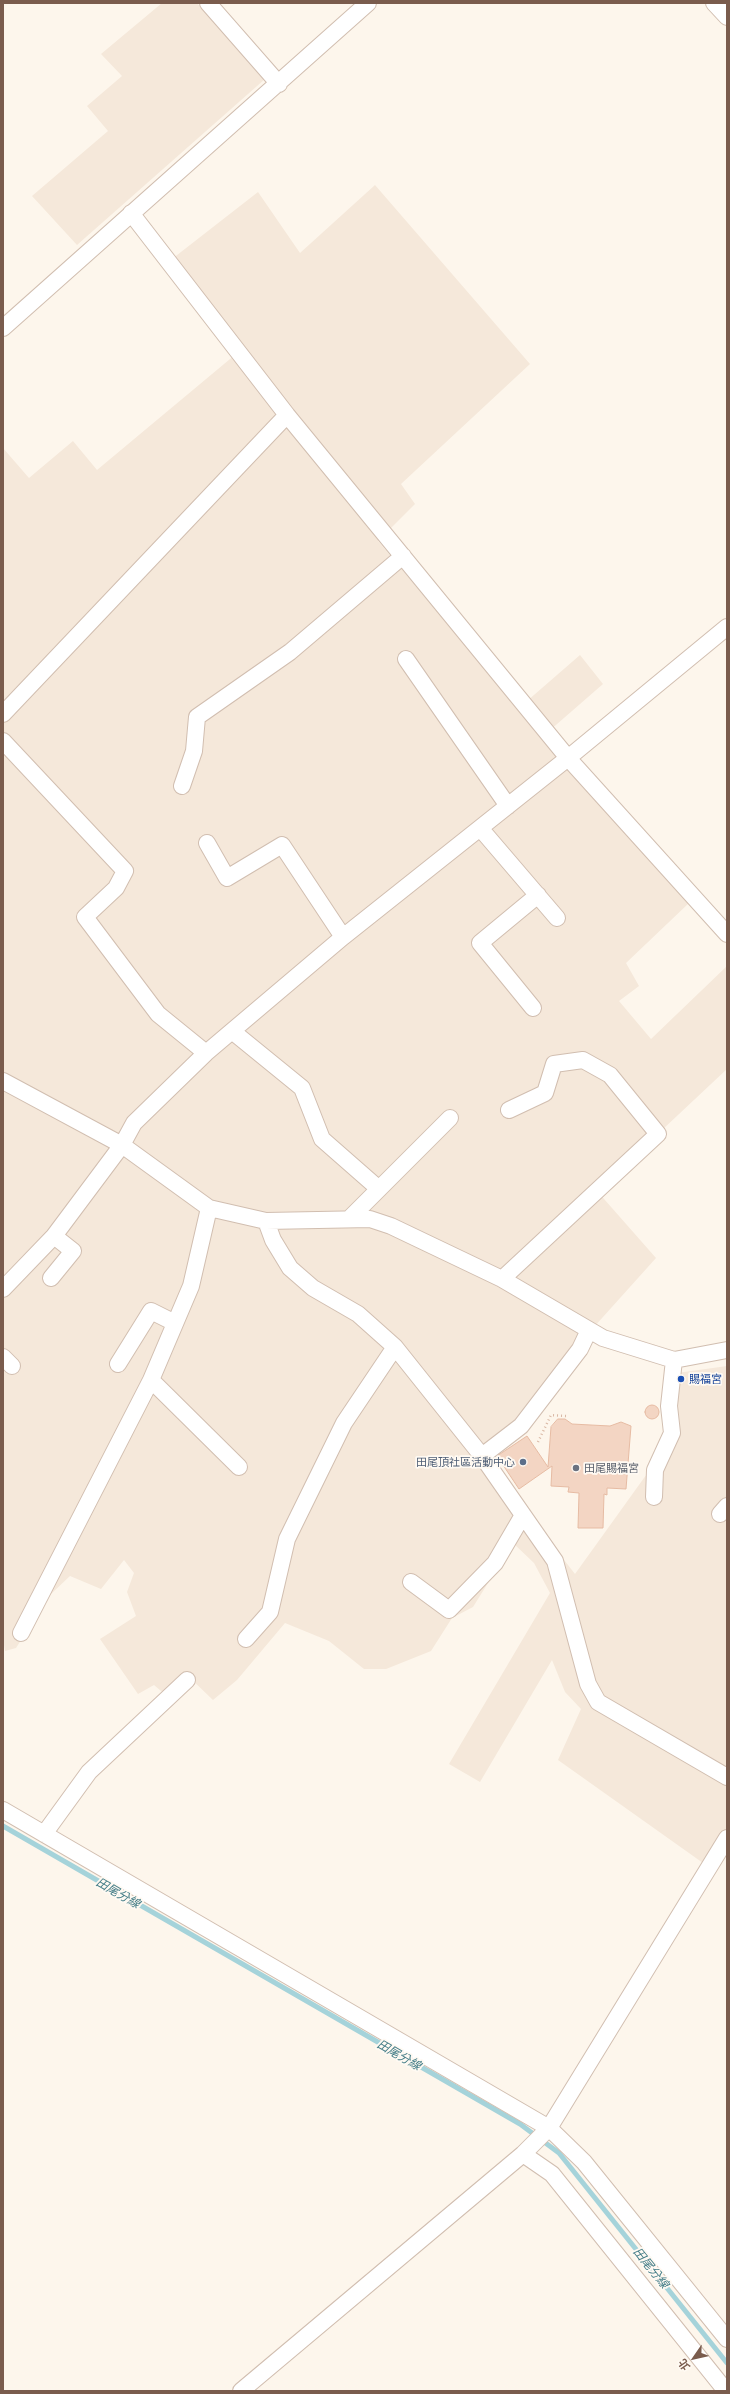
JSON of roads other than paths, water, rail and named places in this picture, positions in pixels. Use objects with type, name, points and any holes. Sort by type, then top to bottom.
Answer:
[{"type":"street","points":[[208,3],[279,84]]},
{"type":"street","points":[[3,328],[131,213],[279,84],[368,3]]},
{"type":"street","points":[[714,3],[727,18]]},
{"type":"street","points":[[131,213],[288,415],[568,758],[727,934]]},
{"type":"street","points":[[3,714],[288,415]]},
{"type":"street","points":[[182,786],[194,751],[197,717],[290,652],[403,556]]},
{"type":"street","points":[[3,1289],[54,1236],[122,1145],[134,1123],[206,1054],[343,937],[568,758],[727,627]]},
{"type":"street","points":[[406,659],[508,806]]},
{"type":"street","points":[[3,741],[125,871],[116,888],[85,917],[158,1014],[206,1054]]},
{"type":"street","points":[[480,828],[557,918]]},
{"type":"street","points":[[207,843],[227,878],[282,845],[343,937]]},
{"type":"street","points":[[533,1008],[480,943],[538,895]]},
{"type":"street","points":[[232,1031],[302,1088],[322,1139],[379,1189]]},
{"type":"street","points":[[502,1279],[658,1134],[610,1075],[583,1060],[554,1064],[545,1093],[509,1110]]},
{"type":"street","points":[[3,1082],[122,1145],[209,1208],[266,1221],[370,1219],[391,1226],[502,1279],[589,1330],[603,1345],[674,1360],[727,1350]]},
{"type":"street","points":[[349,1219],[450,1118]]},
{"type":"street","points":[[21,1632],[151,1380],[190,1286],[209,1208]]},
{"type":"street","points":[[266,1221],[273,1240],[290,1268],[313,1288],[358,1314],[395,1347],[482,1456],[555,1561],[588,1684],[598,1702],[726,1775]]},
{"type":"street","points":[[51,1278],[73,1251],[54,1236]]},
{"type":"street","points":[[118,1364],[151,1311],[175,1323]]},
{"type":"street","points":[[482,1456],[521,1426],[580,1349],[589,1330]]},
{"type":"street","points":[[246,1639],[270,1612],[287,1539],[344,1423],[395,1347]]},
{"type":"street","points":[[654,1497],[655,1470],[672,1433],[669,1406],[674,1360]]},
{"type":"street","points":[[151,1380],[239,1467]]},
{"type":"street","points":[[411,1582],[449,1610],[495,1563],[523,1515]]},
{"type":"street","points":[[44,1834],[89,1772],[187,1680]]},
{"type":"street","points":[[3,1810],[549,2128],[584,2162],[727,2339]]},
{"type":"street","points":[[241,2391],[523,2154],[549,2128],[727,1838]]},
{"type":"street","points":[[523,2154],[552,2174],[726,2391]]},
{"type":"waterway","name":"田尾分線","points":[[3,1826],[520,2124],[559,2153],[727,2363]]},
{"type":"place","name":"賜福宮","points":[[681,1379]]},
{"type":"place","name":"田尾頂社區活動中心","points":[[523,1462]]},
{"type":"place","name":"田尾賜福宮","points":[[576,1468]]}]
